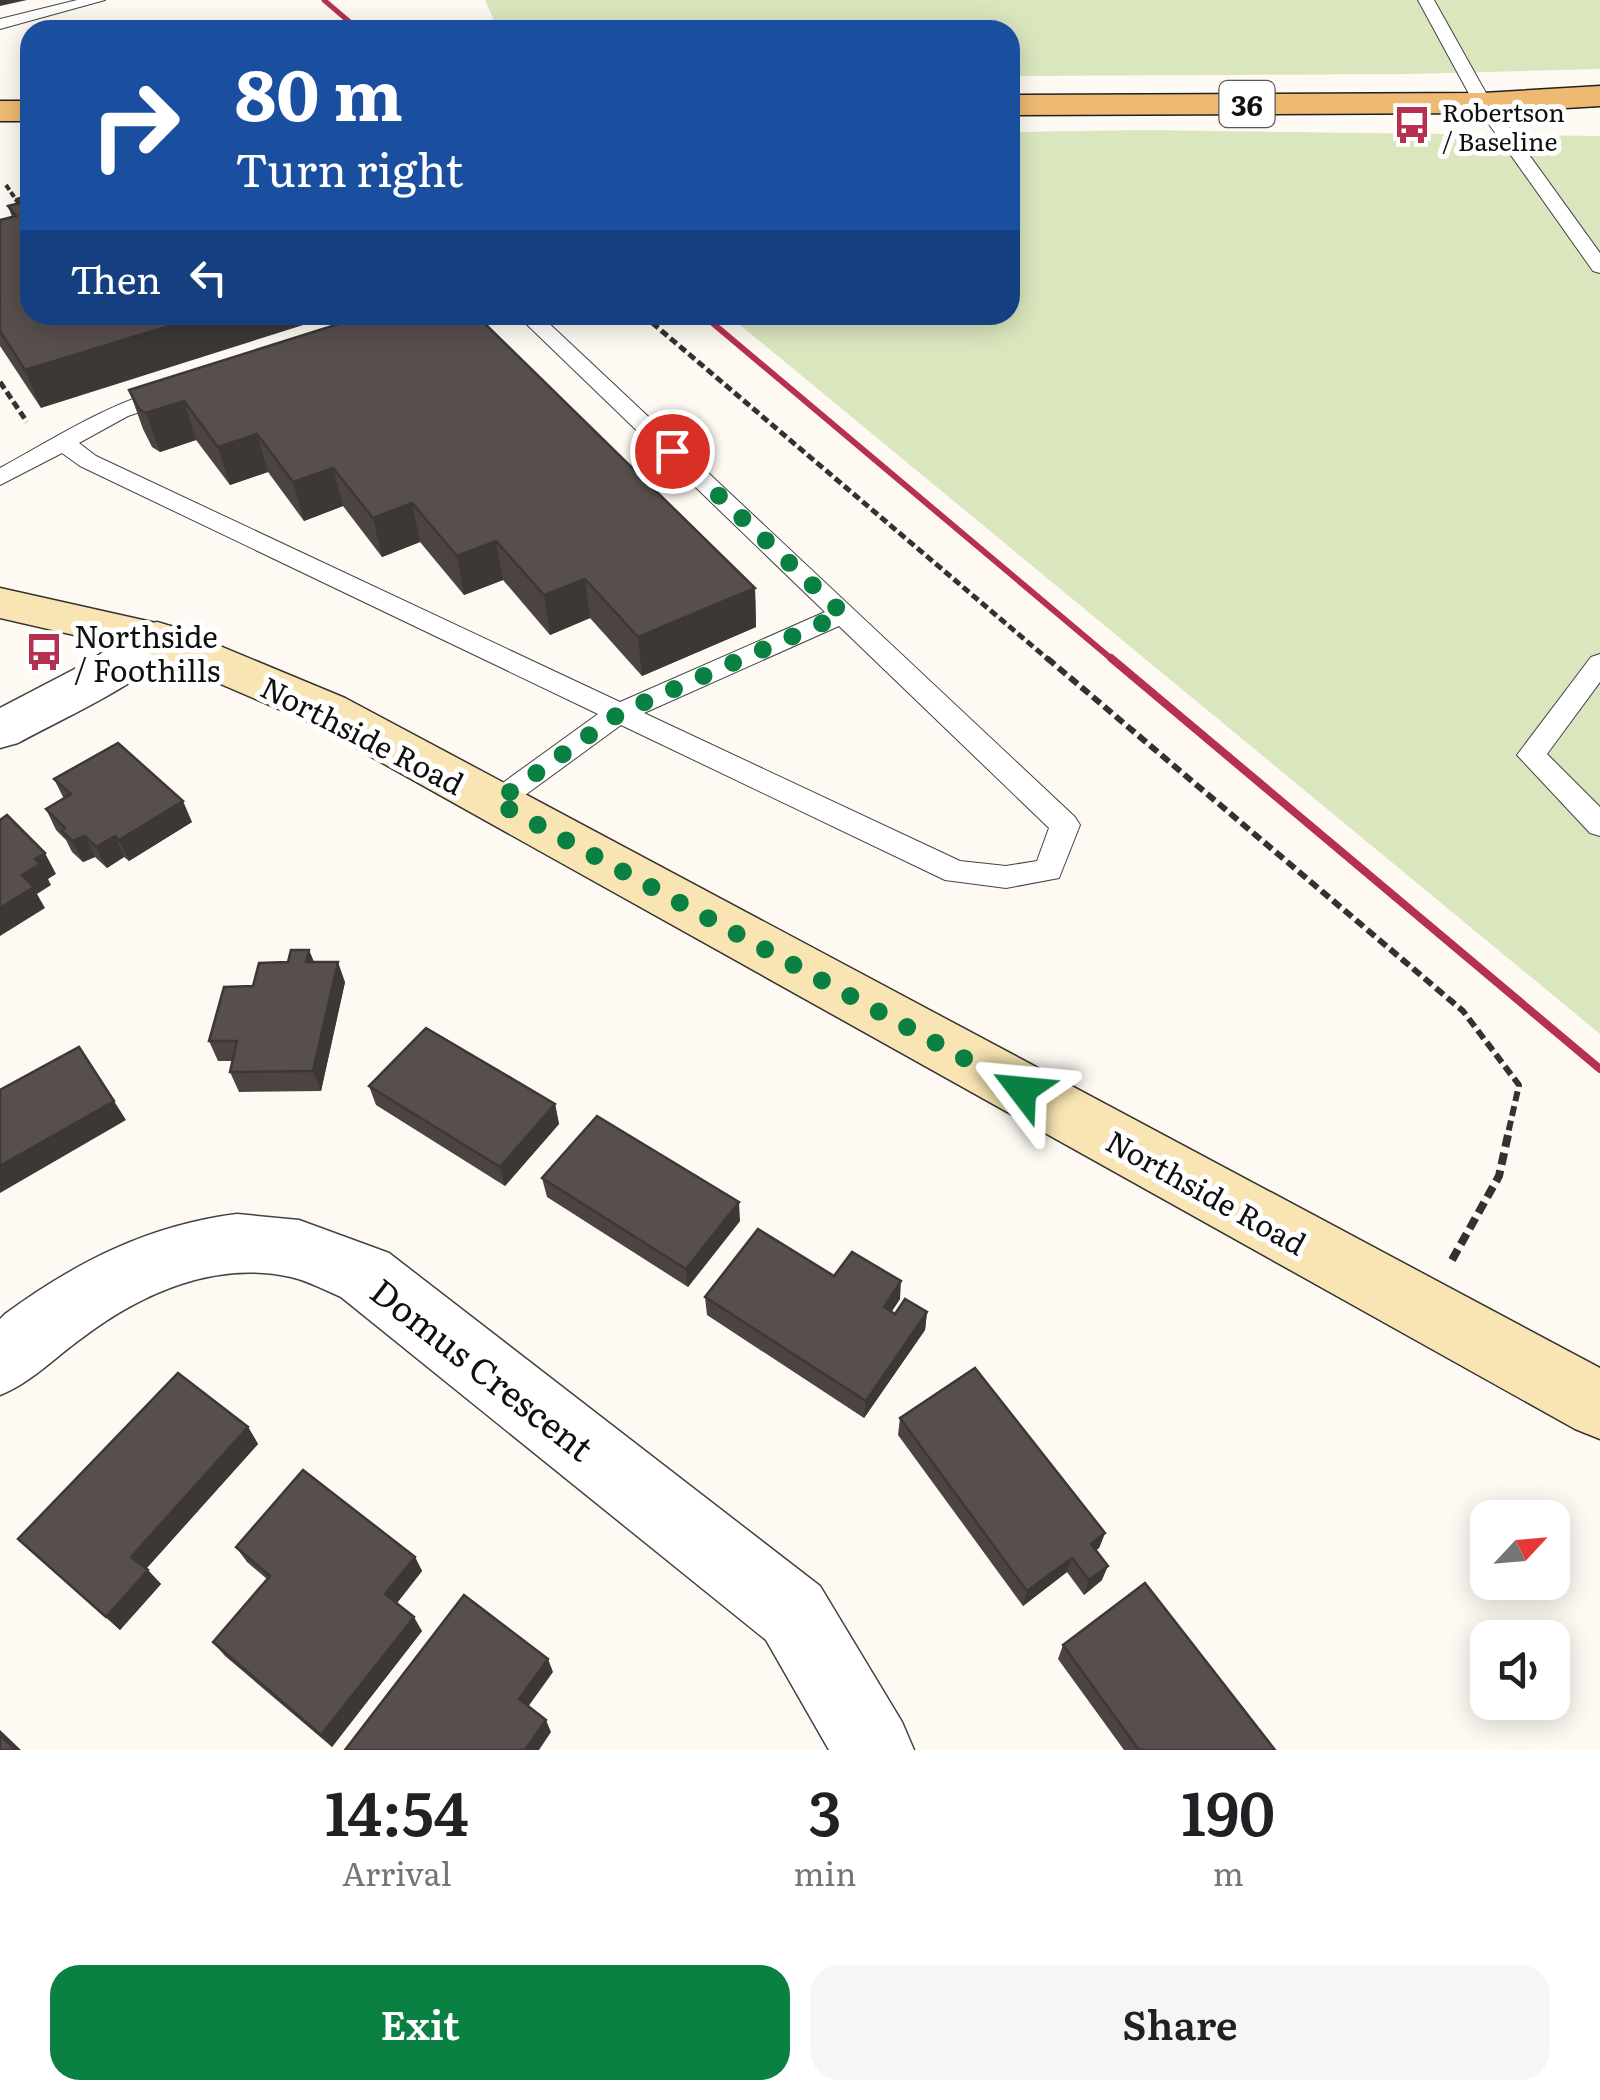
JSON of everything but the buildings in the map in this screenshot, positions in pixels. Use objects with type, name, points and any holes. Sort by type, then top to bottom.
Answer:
[{"type":"main road","name":"36","points":[[1020,106],[1484,103],[1600,96]]},
{"type":"main road","name":"36","points":[[1484,103],[1600,110]]},
{"type":"street","name":"Northside Road","points":[[0,603],[157,638],[327,710],[1600,1405]]},
{"type":"street","points":[[0,730],[107,673],[157,638]]},
{"type":"street","name":"Domus Crescent","points":[[0,1362],[35,1331],[142,1262],[214,1244],[280,1245],[365,1275],[793,1613],[874,1750]]},
{"type":"lane","points":[[0,24],[97,0]]},
{"type":"lane","points":[[1426,0],[1484,103],[1600,266]]},
{"type":"lane","points":[[62,442],[88,461],[956,872],[1006,876],[1048,870],[1065,825],[539,325]]},
{"type":"lane","points":[[0,478],[120,410],[194,387]]},
{"type":"lane","points":[[496,802],[620,713],[843,614]]},
{"type":"lane","points":[[1600,664],[1531,755],[1600,824]]},
{"type":"path","points":[[6,185],[20,205]]},
{"type":"path","points":[[654,325],[1463,1012],[1519,1085],[1498,1176],[1424,1310]]},
{"type":"green space","points":[[485,0],[1600,0],[1600,69],[1020,76],[1020,20],[494,20]]},
{"type":"green space","points":[[1020,132],[1600,136],[1600,1034],[740,325],[1020,325]]},
{"type":"railway","points":[[324,0],[347,20]]},
{"type":"railway","points":[[715,325],[1114,661]]},
{"type":"railway","points":[[1111,658],[1600,1069]]},
{"type":"place","name":"Robertson / Baseline","points":[[1412,125]]},
{"type":"place","name":"Northside / Foothills","points":[[44,652]]},
{"type":"route","points":[[672,451],[843,614],[620,713],[496,802],[1022,1090]]}]
